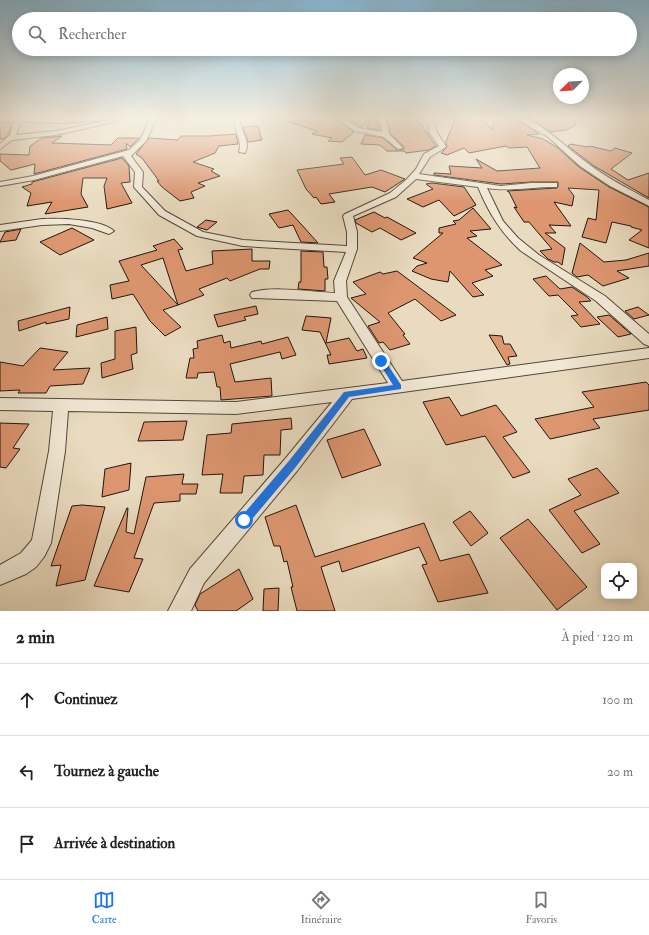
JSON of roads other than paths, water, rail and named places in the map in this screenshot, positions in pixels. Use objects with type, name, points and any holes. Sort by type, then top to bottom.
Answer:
[{"type":"street","points":[[138,146],[127,156],[128,160],[137,167],[139,172],[138,187],[162,213],[200,234],[243,243],[352,249]]},
{"type":"street","points":[[244,152],[245,146]]},
{"type":"street","points":[[398,387],[341,297],[340,282],[352,249],[352,232],[348,216],[388,198],[409,182],[427,156],[442,147],[442,146]]},
{"type":"street","points":[[561,146],[583,164],[613,184],[649,202]]},
{"type":"street","points":[[0,184],[34,178],[130,152]]},
{"type":"street","points":[[414,176],[501,188],[531,185],[554,185]]},
{"type":"street","points":[[481,185],[491,208],[505,230],[528,252],[594,294],[649,340]]},
{"type":"street","points":[[0,228],[36,222],[72,221],[91,224],[109,231]]},
{"type":"street","points":[[256,295],[276,294],[341,297]]},
{"type":"street","points":[[0,404],[236,408],[649,353]]},
{"type":"street","points":[[179,611],[197,576],[291,465],[347,394]]},
{"type":"street","points":[[0,575],[24,565],[35,555],[41,544],[56,451],[61,405]]}]
